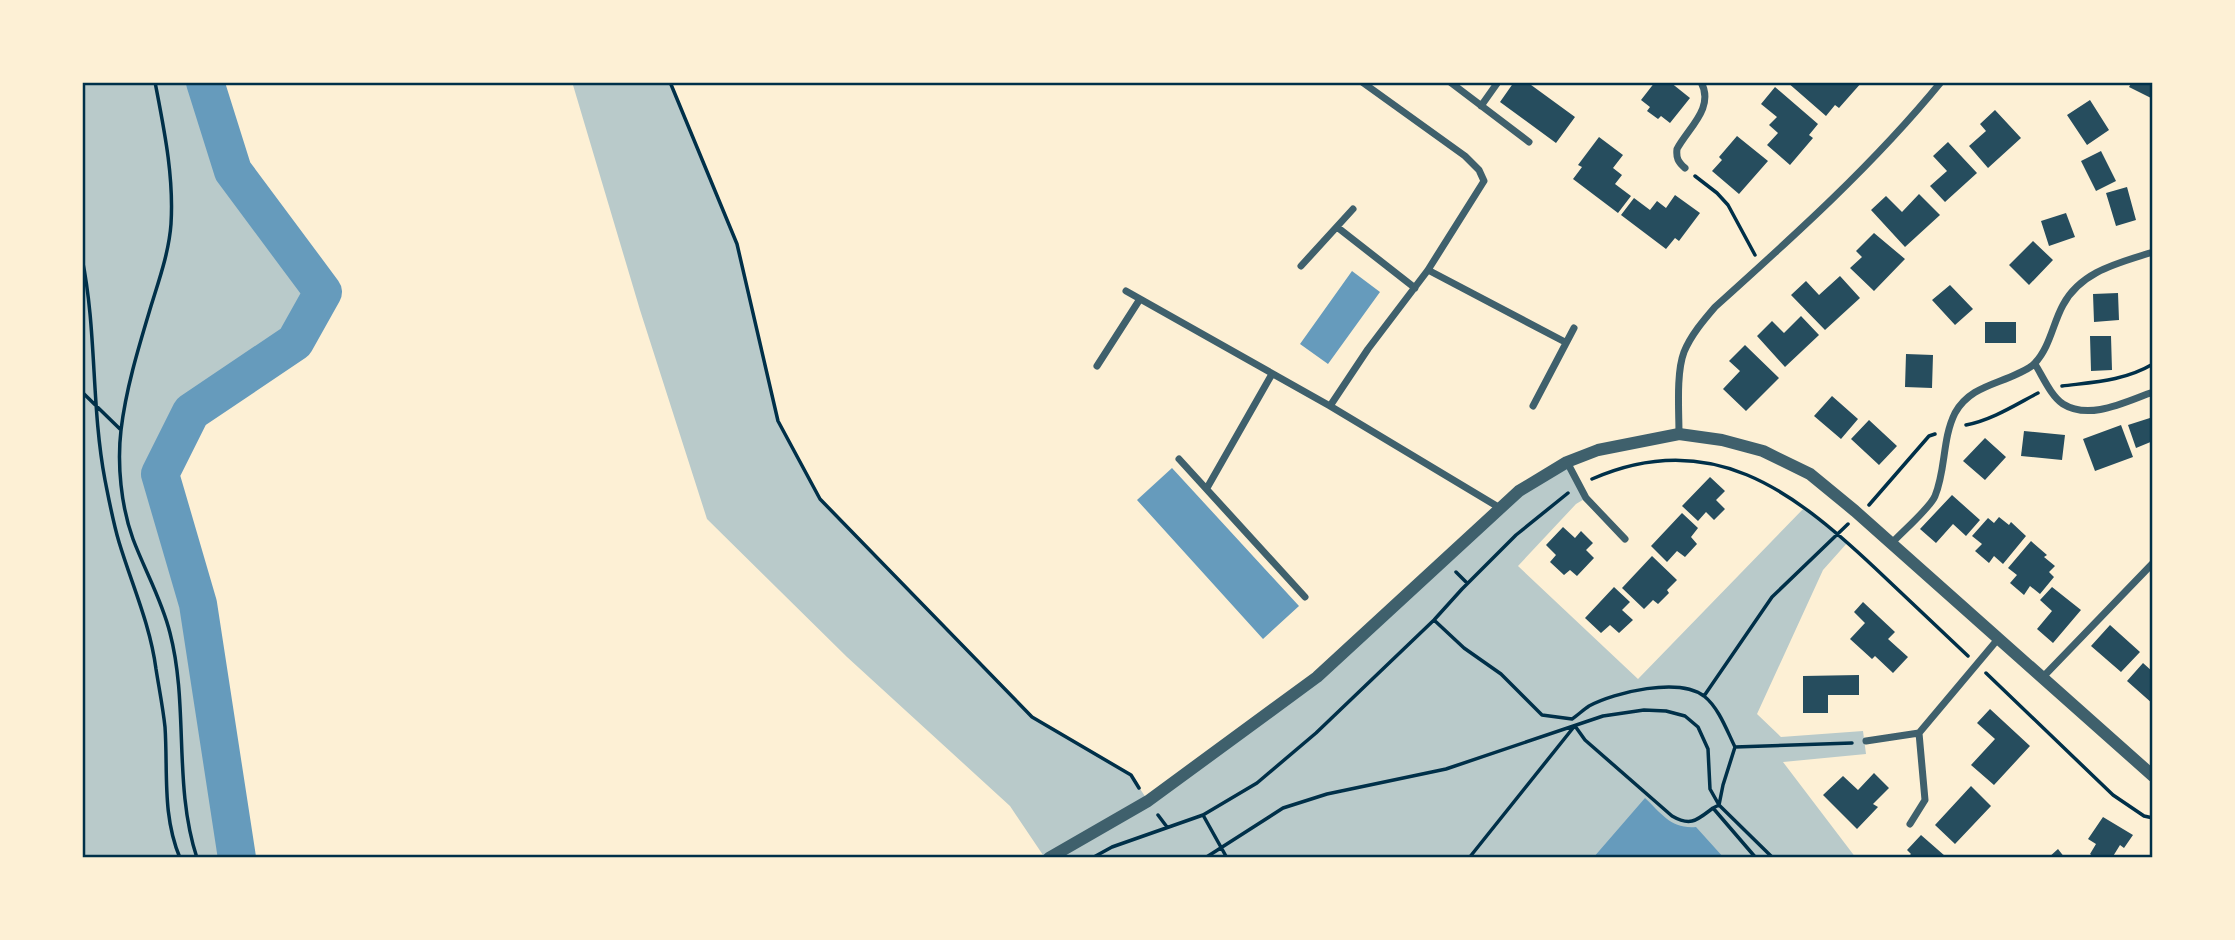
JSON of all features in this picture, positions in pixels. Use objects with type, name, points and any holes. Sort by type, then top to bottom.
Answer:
[{"type":"street","points":[[1330,406],[1368,349],[1428,270],[1484,181],[1479,170],[1465,156],[1362,82]]},
{"type":"street","points":[[1450,82],[1529,142]]},
{"type":"street","points":[[1481,106],[1498,82]]},
{"type":"street","points":[[1685,168],[1676,156],[1677,149],[1703,111],[1706,91],[1701,82]]},
{"type":"street","points":[[1679,434],[1678,394],[1683,354],[1696,329],[1715,307],[1842,190],[1918,111],[1941,82]]},
{"type":"street","points":[[1301,266],[1353,209]]},
{"type":"street","points":[[1337,228],[1415,288]]},
{"type":"street","points":[[1892,543],[1935,498],[1949,428],[1965,399],[1979,389],[2035,364],[2052,335],[2063,305],[2078,283],[2102,269],[2153,252]]},
{"type":"street","points":[[1428,270],[1565,342]]},
{"type":"street","points":[[1126,291],[1330,406],[1500,508]]},
{"type":"street","points":[[1097,366],[1140,299]]},
{"type":"street","points":[[1533,406],[1574,328]]},
{"type":"street","points":[[2035,364],[2063,403],[2080,410],[2102,409],[2153,392]]},
{"type":"street","points":[[1207,488],[1272,374]]},
{"type":"street","points":[[1049,858],[1148,801],[1317,677],[1518,491],[1567,462],[1598,450],[1679,434],[1722,440],[1763,451],[1810,474],[1892,543],[2041,679],[2153,776]]},
{"type":"street","points":[[1180,460],[1305,597]]},
{"type":"street","points":[[1567,462],[1586,498],[1625,539]]},
{"type":"street","points":[[2041,679],[2153,562]]},
{"type":"street","points":[[1866,741],[1919,733],[1998,639]]},
{"type":"street","points":[[1910,824],[1924,800],[1919,733]]},
{"type":"path","points":[[155,82],[169,155],[171,225],[162,271],[138,350],[121,430],[120,459],[127,520],[161,602],[173,647],[188,832],[197,858]]},
{"type":"path","points":[[670,82],[737,244],[778,421],[820,499],[1032,717],[1131,775],[1167,827]]},
{"type":"path","points":[[1685,168],[1728,205],[1761,265]]},
{"type":"path","points":[[82,258],[88,285],[96,404],[105,479],[118,540],[144,612],[155,659],[165,726],[169,821],[180,858]]},
{"type":"path","points":[[1704,696],[1772,597],[1838,532],[1860,516],[1929,436],[1949,428],[1977,423],[2049,387],[2113,380],[2138,373],[2153,365]]},
{"type":"path","points":[[82,392],[121,430]]},
{"type":"path","points":[[1092,858],[1112,847],[1203,816],[1257,783],[1316,733],[1434,620],[1516,535],[1578,485],[1608,472],[1646,461],[1687,460],[1735,468],[1790,496],[1838,532],[2113,795],[2144,816],[2153,818]]},
{"type":"path","points":[[1434,620],[1464,648],[1501,674],[1542,715],[1572,719],[1591,705],[1626,693],[1670,686],[1704,696],[1721,718],[1735,747],[1719,805]]},
{"type":"path","points":[[1205,858],[1283,808],[1327,794],[1446,769],[1602,716],[1644,710],[1667,711],[1685,716],[1698,726],[1708,749],[1710,789],[1719,805],[1773,858]]},
{"type":"path","points":[[1572,719],[1585,740],[1672,816],[1683,822],[1695,821],[1719,805]]},
{"type":"path","points":[[1469,858],[1575,726]]},
{"type":"path","points":[[1735,747],[1866,741]]},
{"type":"path","points":[[1713,808],[1756,858]]},
{"type":"path","points":[[1203,816],[1227,858]]},
{"type":"shaded area","points":[[82,82],[205,82],[233,171],[323,292],[295,342],[191,412],[160,474],[198,604],[237,858],[82,858]]},
{"type":"shaded area","points":[[568,82],[670,82],[737,244],[778,421],[820,499],[1032,717],[1131,775],[1148,801],[1317,677],[1518,491],[1567,462],[1586,498],[1576,504],[1518,566],[1638,679],[1805,507],[1848,542],[1823,570],[1757,714],[1781,737],[1863,731],[1866,754],[1783,762],[1856,858],[1045,858],[1010,806],[847,657],[707,519],[640,310],[573,85]]},
{"type":"water","points":[[1352,271],[1380,292],[1328,364],[1300,344]]},
{"type":"water","points":[[1172,468],[1299,606],[1263,639],[1137,500]]},
{"type":"water","points":[[1645,798],[1673,823],[1696,827],[1724,858],[1593,858]]},
{"type":"building","points":[[1514,82],[1527,82],[1575,117],[1556,143],[1500,102]]},
{"type":"building","points":[[1655,82],[1670,82],[1690,98],[1670,123],[1647,111],[1650,107],[1641,100]]},
{"type":"building","points":[[1787,82],[1862,82],[1839,108],[1835,105],[1826,116]]},
{"type":"building","points":[[2132,82],[2153,82],[2153,99],[2129,87]]},
{"type":"building","points":[[1775,87],[1818,124],[1809,135],[1813,138],[1790,165],[1767,145],[1778,133],[1769,125],[1777,117],[1761,104]]},
{"type":"building","points":[[2090,100],[2109,130],[2087,145],[2067,115]]},
{"type":"building","points":[[1995,110],[2021,138],[1988,168],[1969,146],[1986,131],[1980,124]]},
{"type":"building","points":[[1737,136],[1768,161],[1739,194],[1712,171],[1722,160],[1719,157]]},
{"type":"building","points":[[1599,137],[1623,155],[1613,168],[1622,175],[1615,184],[1631,196],[1618,213],[1573,179],[1582,167],[1578,165]]},
{"type":"building","points":[[1948,142],[1977,173],[1945,202],[1930,186],[1947,171],[1933,156]]},
{"type":"building","points":[[2101,151],[2116,181],[2096,191],[2081,161]]},
{"type":"building","points":[[2127,187],[2136,220],[2116,226],[2106,193]]},
{"type":"building","points":[[1919,194],[1940,215],[1905,247],[1871,210],[1886,196],[1902,212]]},
{"type":"building","points":[[1675,195],[1700,213],[1679,241],[1675,238],[1666,249],[1621,215],[1634,198],[1650,210],[1657,201],[1666,208]]},
{"type":"building","points":[[2066,213],[2075,237],[2049,246],[2041,221]]},
{"type":"building","points":[[1874,233],[1905,259],[1874,291],[1850,268],[1862,257],[1856,251]]},
{"type":"building","points":[[2033,241],[2053,260],[2029,285],[2009,265]]},
{"type":"building","points":[[1840,276],[1860,298],[1825,330],[1791,295],[1806,281],[1819,295]]},
{"type":"building","points":[[1950,285],[1973,309],[1955,325],[1932,300]]},
{"type":"building","points":[[2118,293],[2119,320],[2094,322],[2093,294]]},
{"type":"building","points":[[1801,316],[1819,335],[1785,367],[1757,336],[1772,321],[1784,333]]},
{"type":"building","points":[[1985,322],[2016,322],[2016,343],[1985,343]]},
{"type":"building","points":[[2090,336],[2111,336],[2112,370],[2091,371]]},
{"type":"building","points":[[1745,345],[1779,378],[1746,411],[1723,389],[1740,371],[1729,361]]},
{"type":"building","points":[[1906,354],[1933,355],[1932,388],[1905,387]]},
{"type":"building","points":[[1832,396],[1858,419],[1841,439],[1814,416]]},
{"type":"building","points":[[2153,417],[2153,441],[2136,448],[2128,425]]},
{"type":"building","points":[[1869,420],[1897,446],[1879,465],[1851,439]]},
{"type":"building","points":[[2121,425],[2133,457],[2095,471],[2083,439]]},
{"type":"building","points":[[2024,431],[2065,435],[2062,460],[2021,456]]},
{"type":"building","points":[[1985,438],[2006,457],[1985,480],[1963,461]]},
{"type":"building","points":[[1710,477],[1725,491],[1716,500],[1725,509],[1714,520],[1706,512],[1698,521],[1682,506]]},
{"type":"building","points":[[1952,495],[1980,520],[1966,536],[1953,524],[1936,543],[1920,529]]},
{"type":"building","points":[[1682,513],[1698,528],[1691,537],[1697,544],[1685,557],[1677,551],[1667,562],[1651,546]]},
{"type":"building","points":[[1999,517],[2009,525],[2011,522],[2026,536],[2003,564],[1994,556],[1989,563],[1975,551],[1982,544],[1972,536],[1988,518],[1994,523]]},
{"type":"building","points":[[1563,527],[1575,538],[1581,531],[1593,543],[1586,550],[1594,558],[1577,576],[1570,570],[1564,575],[1550,562],[1556,555],[1546,545]]},
{"type":"building","points":[[2031,541],[2055,566],[2049,572],[2054,577],[2040,594],[2030,586],[2024,595],[2010,583],[2017,575],[2008,568]]},
{"type":"building","points":[[1652,556],[1677,580],[1658,604],[1653,600],[1644,609],[1622,588]]},
{"type":"building","points":[[1614,587],[1630,602],[1622,610],[1633,620],[1619,633],[1610,625],[1601,633],[1585,618]]},
{"type":"building","points":[[2052,587],[2081,610],[2053,643],[2037,629],[2052,611],[2040,600]]},
{"type":"building","points":[[1863,602],[1895,632],[1888,639],[1908,657],[1893,673],[1875,656],[1872,659],[1850,639],[1865,623],[1854,612]]},
{"type":"building","points":[[2110,625],[2140,652],[2121,672],[2091,646]]},
{"type":"building","points":[[2143,663],[2153,672],[2153,704],[2127,681]]},
{"type":"building","points":[[1859,675],[1859,695],[1828,695],[1828,713],[1803,713],[1803,676]]},
{"type":"building","points":[[1990,709],[2030,746],[1994,785],[1971,765],[1995,739],[1977,723]]},
{"type":"building","points":[[1874,773],[1889,788],[1873,804],[1878,807],[1857,829],[1823,795],[1843,776],[1858,790]]},
{"type":"building","points":[[1971,786],[1991,806],[1955,844],[1935,825]]},
{"type":"building","points":[[2103,817],[2133,835],[2124,848],[2120,845],[2112,858],[2095,858],[2090,854],[2096,844],[2088,839]]},
{"type":"building","points":[[1921,835],[1945,856],[1944,858],[1907,858],[1911,854],[1907,850]]},
{"type":"building","points":[[2058,849],[2065,858],[2048,858]]},
{"type":"waterway","points":[[205,82],[233,171],[323,292],[295,342],[191,412],[160,474],[198,604],[237,858]]}]
